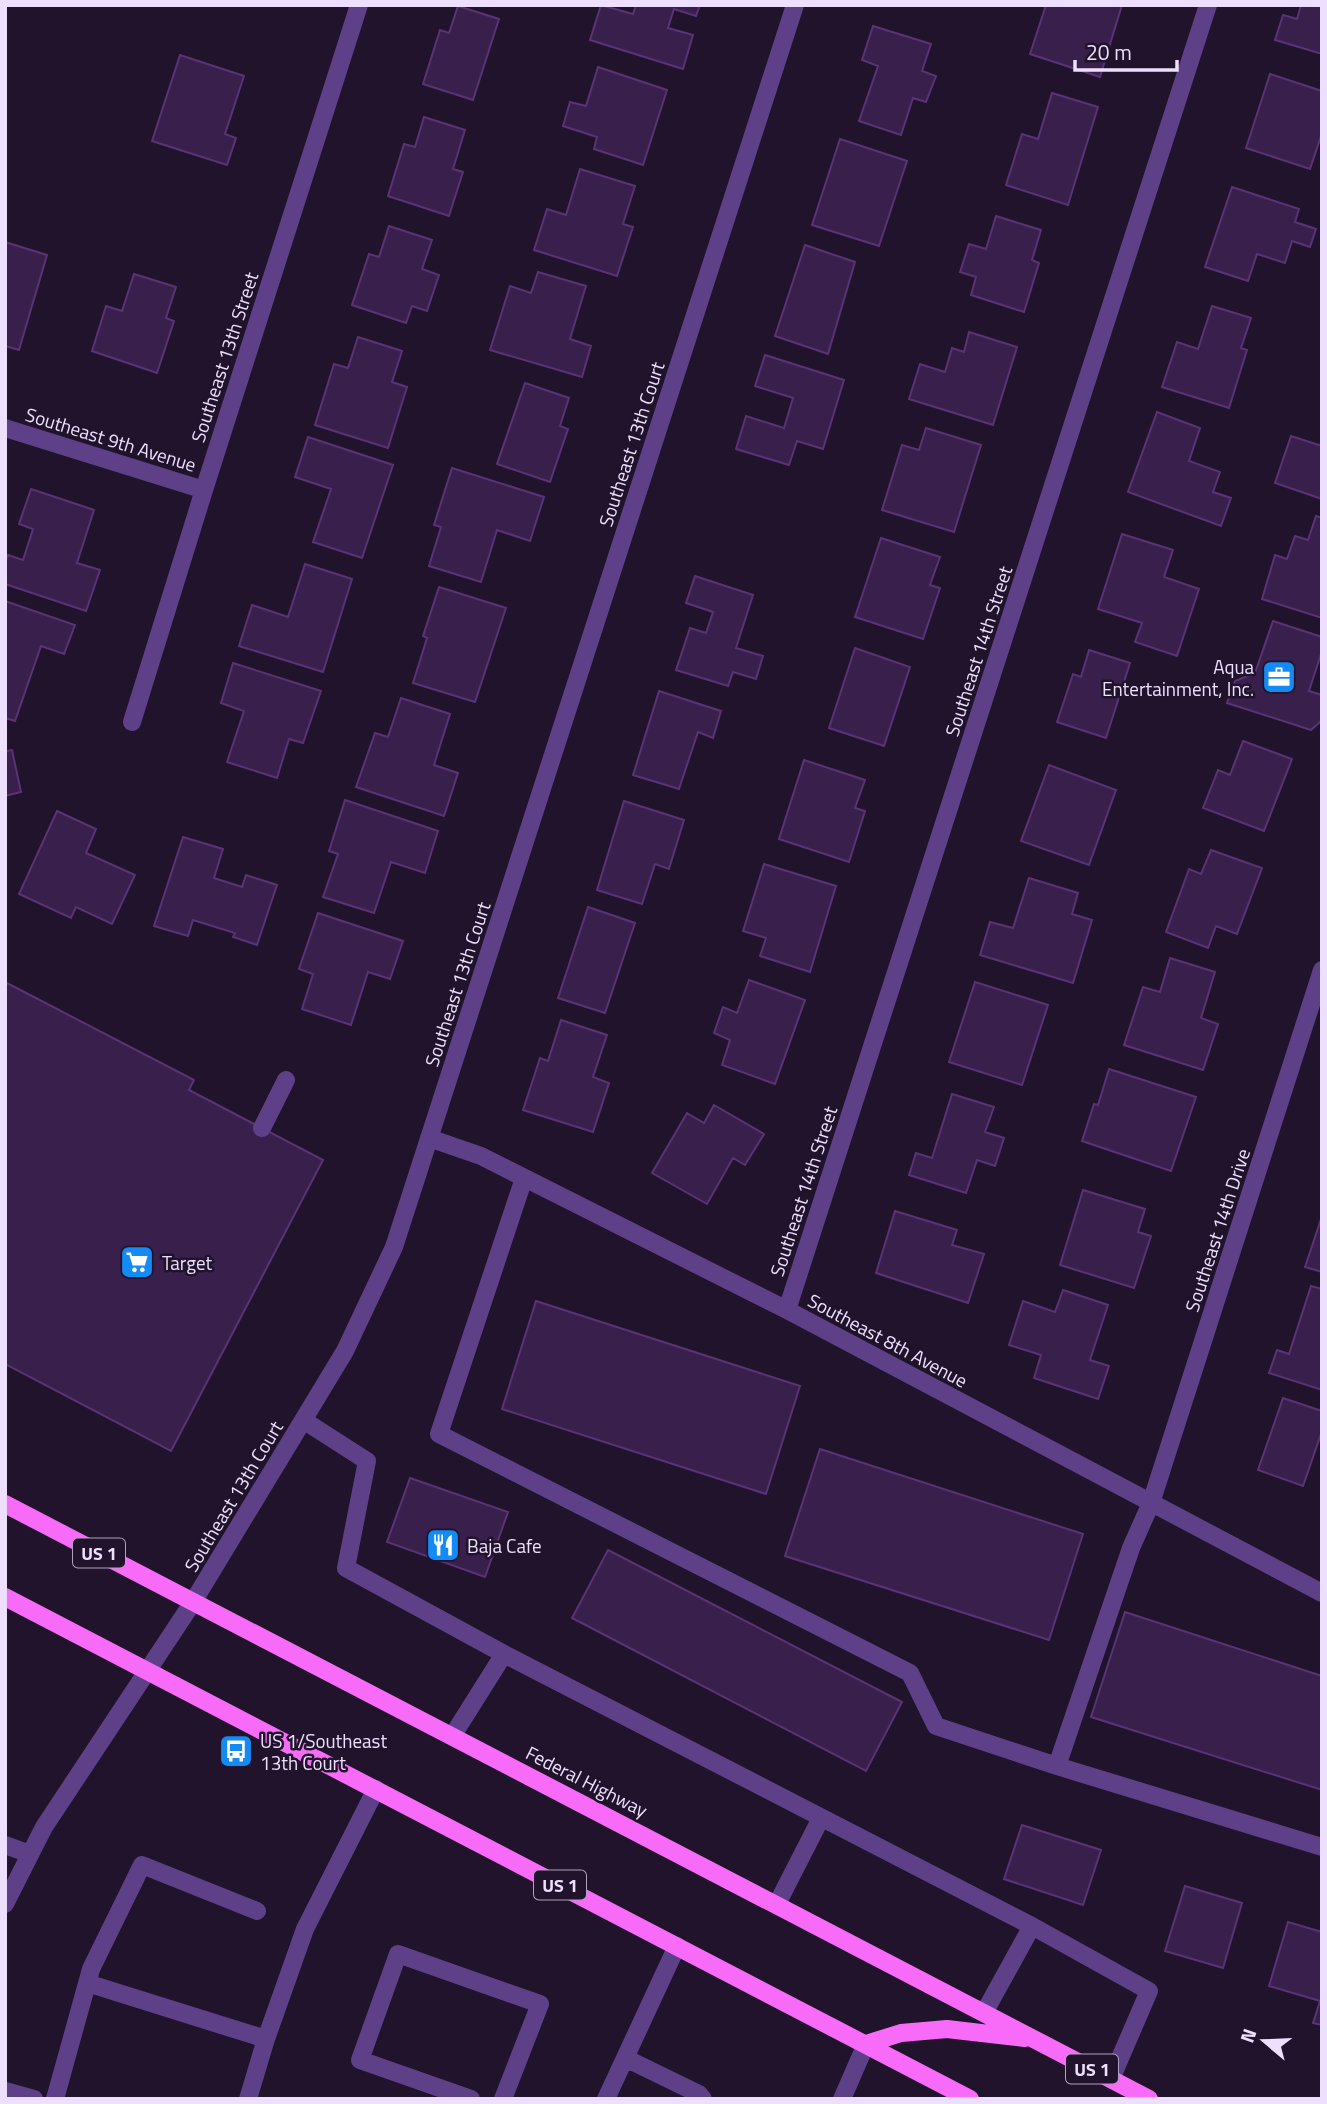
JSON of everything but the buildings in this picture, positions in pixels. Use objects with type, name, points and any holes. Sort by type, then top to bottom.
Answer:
[{"type":"main road","name":"Federal Highway","points":[[5,1504],[1149,2099]]},
{"type":"main road","name":"US 1","points":[[5,1597],[970,2099]]},
{"type":"main road","points":[[866,2044],[901,2032],[947,2029],[1035,2039]]},
{"type":"street","name":"Southeast 13th Street","points":[[132,722],[359,5]]},
{"type":"street","name":"Southeast 13th Court","points":[[5,1904],[44,1827],[193,1602],[345,1351],[394,1247],[795,5]]},
{"type":"street","name":"Southeast 14th Street","points":[[787,1310],[1208,5]]},
{"type":"street","name":"Southeast 9th Avenue","points":[[5,428],[204,490]]},
{"type":"street","name":"Southeast 14th Drive","points":[[1057,1766],[1131,1548],[1151,1503],[1322,970]]},
{"type":"street","points":[[262,1128],[286,1080]]},
{"type":"street","name":"Southeast 8th Avenue","points":[[429,1138],[481,1156],[787,1310],[1322,1593]]},
{"type":"street","points":[[524,1178],[439,1434],[910,1673],[936,1726],[1322,1847]]},
{"type":"street","points":[[303,1420],[367,1461],[346,1568],[504,1654],[1032,1926],[1149,1991],[1111,2079]]},
{"type":"street","points":[[453,1735],[504,1654]]},
{"type":"street","points":[[248,2099],[304,1929],[376,1789]]},
{"type":"street","points":[[777,1904],[821,1818]]},
{"type":"street","points":[[5,1845],[30,1854]]},
{"type":"street","points":[[55,2099],[91,1969],[142,1865],[257,1911]]},
{"type":"street","points":[[984,2013],[1032,1926]]},
{"type":"street","points":[[606,2099],[677,1945]]},
{"type":"street","points":[[471,2099],[360,2060],[398,1954],[541,2004],[503,2099]]},
{"type":"street","points":[[87,1983],[266,2039]]},
{"type":"street","points":[[842,2099],[866,2044]]},
{"type":"street","points":[[625,2059],[699,2094],[703,2099]]},
{"type":"street","points":[[5,2091],[34,2099]]},
{"type":"place","name":"Aqua Entertainment, Inc.","points":[[1279,677]]},
{"type":"place","name":"Target","points":[[137,1262]]},
{"type":"place","name":"Baja Cafe","points":[[443,1545]]},
{"type":"place","name":"US 1/Southeast 13th Court","points":[[236,1751]]}]
